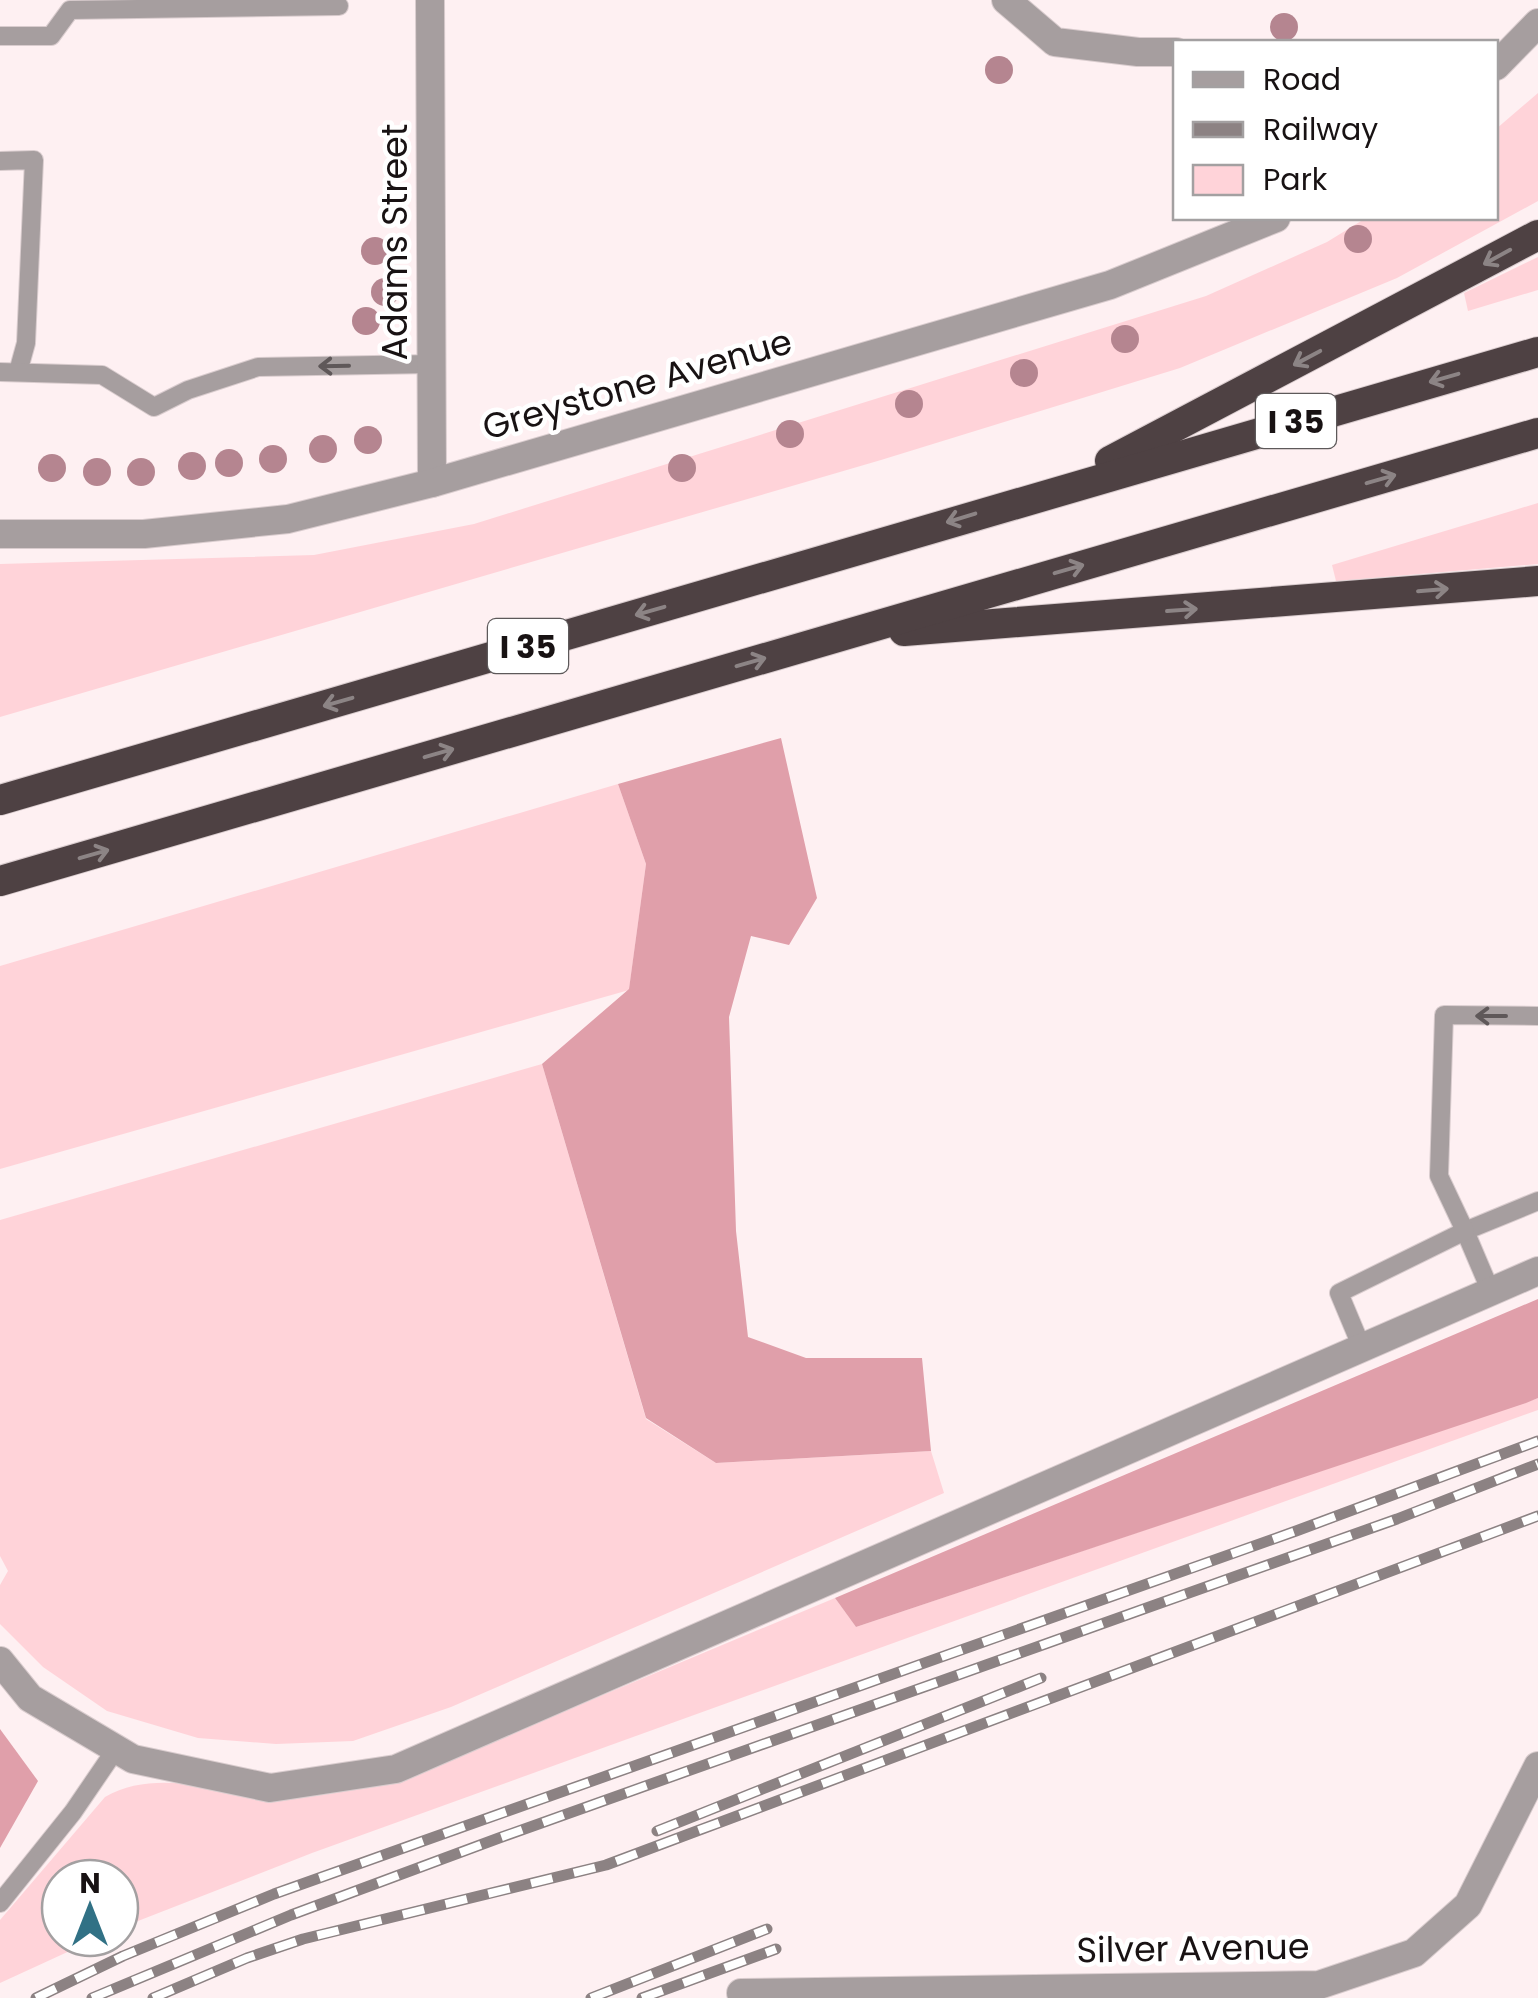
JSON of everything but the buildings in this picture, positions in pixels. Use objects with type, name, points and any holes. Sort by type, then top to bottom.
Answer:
[{"type":"highway","points":[[1055,490],[1538,235]]},
{"type":"highway","name":"I 35","points":[[0,800],[1538,352]]},
{"type":"highway","name":"I 35","points":[[0,881],[1538,433]]},
{"type":"highway","points":[[841,636],[1538,582]]},
{"type":"street","name":"Adams Street","points":[[430,0],[432,483]]},
{"type":"street","points":[[1006,0],[1055,42],[1173,52]]},
{"type":"street","points":[[1498,64],[1538,24]]},
{"type":"street","name":"Greystone Avenue","points":[[0,534],[144,534],[288,519],[432,483],[1110,285],[1271,220]]},
{"type":"street","points":[[0,1661],[30,1698],[133,1759],[270,1788],[396,1769],[1538,1271]]},
{"type":"street","name":"Silver Avenue","points":[[742,1993],[1319,1985],[1414,1953],[1468,1905],[1538,1766]]},
{"type":"lane","points":[[0,36],[51,36],[70,10],[340,6]]},
{"type":"lane","points":[[0,162],[34,160],[26,343],[9,372],[102,374],[154,407],[188,390],[258,367],[432,364]]},
{"type":"lane","points":[[1491,1292],[1439,1176],[1444,1016],[1538,1016]]},
{"type":"lane","points":[[1362,1348],[1339,1294],[1465,1231],[1538,1201]]},
{"type":"lane","points":[[0,1902],[73,1812],[116,1749]]},
{"type":"green space","points":[[1538,93],[1538,201],[1397,278],[1180,368],[881,460],[0,717],[0,564],[314,555],[474,524],[1206,296],[1327,242],[1363,220],[1498,220],[1498,127]]},
{"type":"green space","points":[[1538,257],[1538,290],[1468,311],[1464,293]]},
{"type":"green space","points":[[1538,503],[1538,564],[1336,581],[1332,565]]},
{"type":"green space","points":[[618,784],[646,864],[629,990],[0,1169],[0,966]]},
{"type":"green space","points":[[542,1064],[646,1419],[716,1463],[931,1451],[944,1493],[451,1707],[353,1741],[276,1744],[198,1738],[107,1711],[43,1667],[0,1624],[0,1585],[8,1571],[0,1556],[0,1220]]},
{"type":"green space","points":[[1538,1398],[1538,1410],[312,1853],[140,1920],[140,1858],[53,1858],[105,1797],[129,1787],[181,1784],[289,1797],[346,1791],[466,1752],[835,1598],[856,1627]]},
{"type":"green space","points":[[40,1873],[40,1958],[54,1958],[0,1983],[0,1920]]},
{"type":"shaded area","points":[[781,738],[817,898],[789,945],[751,936],[729,1017],[736,1231],[748,1337],[806,1358],[922,1358],[931,1451],[716,1463],[646,1418],[542,1064],[629,989],[646,864],[618,784]]},
{"type":"shaded area","points":[[1538,1299],[1538,1398],[856,1627],[835,1598]]},
{"type":"shaded area","points":[[0,1729],[38,1781],[0,1848]]},
{"type":"railway","points":[[36,1998],[123,1956],[274,1894],[1296,1531],[1538,1441]]},
{"type":"railway","points":[[92,1998],[291,1915],[499,1838],[1397,1519],[1538,1464]]},
{"type":"railway","points":[[153,1998],[303,1939],[606,1865],[1538,1516]]},
{"type":"railway","points":[[657,1831],[1041,1678]]},
{"type":"railway","points":[[591,1998],[767,1929]]},
{"type":"railway","points":[[642,1998],[776,1949]]}]
